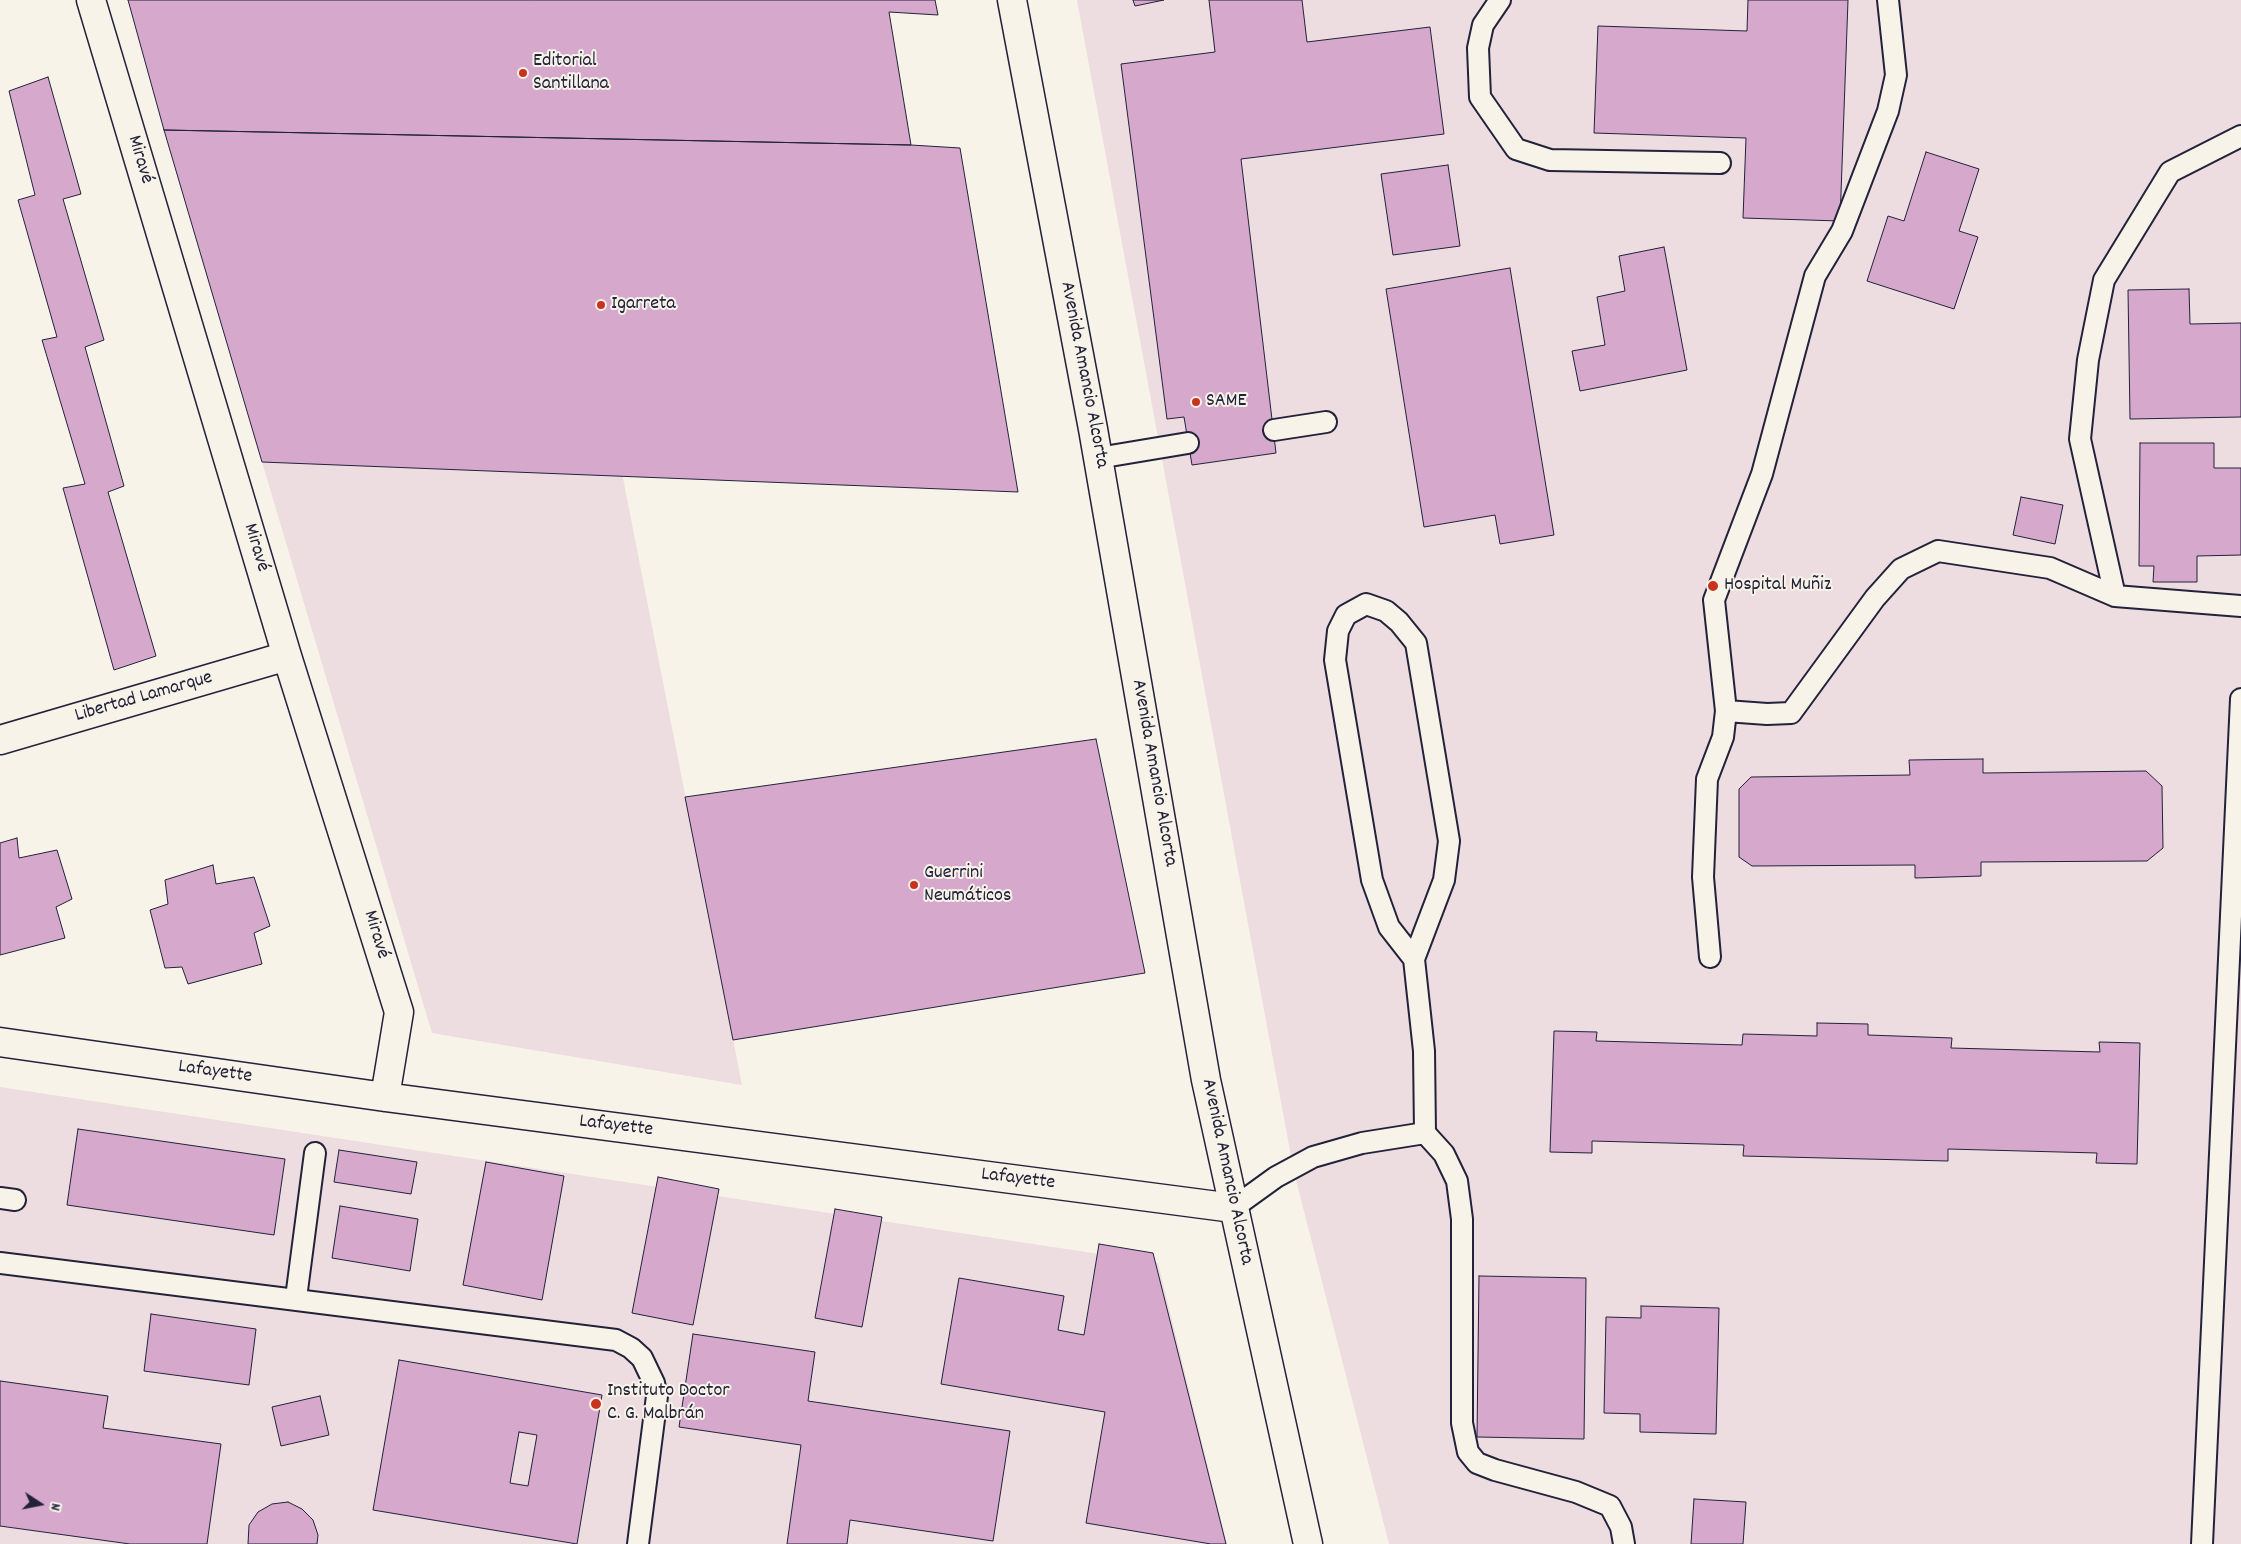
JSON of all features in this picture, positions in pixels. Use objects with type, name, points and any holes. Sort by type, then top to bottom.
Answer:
[{"type":"street","name":"Miravé","points":[[91,0],[288,656],[399,1012],[385,1097]]},
{"type":"street","name":"Avenida Amancio Alcorta","points":[[1012,0],[1098,458],[1206,1080],[1308,1544]]},
{"type":"street","name":"Libertad Lamarque","points":[[0,740],[288,656]]},
{"type":"street","name":"Lafayette","points":[[0,1042],[385,1097],[1233,1208]]},
{"type":"lane","points":[[1500,0],[1483,25],[1478,48],[1480,97],[1516,149],[1550,160],[1720,163]]},
{"type":"lane","points":[[1710,956],[1703,877],[1707,779],[1723,737],[1726,711],[1714,600],[1762,474],[1815,276],[1842,231],[1888,111],[1896,75],[1888,0]]},
{"type":"lane","points":[[2115,596],[2080,439],[2088,360],[2104,280],[2170,172],[2241,136]]},
{"type":"lane","points":[[1274,430],[1326,422]]},
{"type":"lane","points":[[1098,458],[1188,443]]},
{"type":"lane","points":[[1726,711],[1767,714],[1791,713],[1875,598],[1901,569],[1938,551],[2050,568],[2115,596],[2241,606]]},
{"type":"lane","points":[[1414,959],[1388,927],[1372,880],[1335,660],[1338,632],[1346,615],[1366,604],[1386,611],[1399,622],[1416,643],[1449,841],[1444,880],[1414,959],[1424,1051],[1425,1133],[1444,1154],[1458,1181],[1462,1219],[1462,1423],[1468,1452],[1477,1463],[1495,1470],[1576,1492],[1610,1506],[1621,1527],[1624,1544]]},
{"type":"lane","points":[[2202,1544],[2238,838],[2241,698]]},
{"type":"lane","points":[[1233,1208],[1276,1178],[1313,1157],[1362,1143],[1425,1133]]},
{"type":"lane","points":[[296,1298],[315,1153]]},
{"type":"lane","points":[[0,1262],[616,1340],[631,1348],[642,1358],[649,1371],[657,1396],[638,1544]]},
{"type":"shaded area","name":"Hospital Muñiz","points":[[1077,0],[2241,0],[2241,1544],[1389,1544],[1294,1172]]},
{"type":"shaded area","points":[[262,462],[621,468],[742,1085],[432,1033]]},
{"type":"shaded area","name":"Instituto Doctor C. G. Malbrán","points":[[0,1087],[1158,1263],[1227,1544],[0,1544]]},
{"type":"building","name":"Editorial Santillana","points":[[128,0],[935,0],[938,15],[889,12],[911,145],[164,130]]},
{"type":"building","points":[[1133,0],[1164,0],[1135,6]]},
{"type":"building","points":[[1209,0],[1302,0],[1307,42],[1430,27],[1444,134],[1241,159],[1276,453],[1192,465],[1184,417],[1167,419],[1121,64],[1215,52]]},
{"type":"building","points":[[1748,0],[1848,0],[1840,221],[1743,218],[1746,138],[1594,133],[1598,26],[1747,31]]},
{"type":"building","points":[[48,77],[81,194],[63,199],[104,340],[85,347],[124,486],[108,492],[156,656],[114,670],[63,488],[85,484],[42,340],[57,337],[18,200],[35,195],[9,91]]},
{"type":"building","name":"Igarreta","points":[[164,130],[911,145],[960,148],[1018,492],[262,462]]},
{"type":"building","points":[[1926,152],[1979,169],[1959,231],[1978,237],[1954,309],[1867,281],[1888,216],[1904,221]]},
{"type":"building","points":[[1448,165],[1460,246],[1393,255],[1381,174]]},
{"type":"building","points":[[1664,247],[1687,370],[1580,391],[1572,351],[1605,345],[1597,297],[1625,291],[1619,256]]},
{"type":"building","points":[[1510,268],[1554,535],[1500,544],[1495,515],[1424,527],[1386,289]]},
{"type":"building","points":[[2189,289],[2190,324],[2241,323],[2241,417],[2130,419],[2128,290]]},
{"type":"building","points":[[2140,443],[2214,443],[2214,468],[2241,468],[2241,555],[2197,556],[2197,582],[2153,582],[2154,566],[2139,566]]},
{"type":"building","points":[[2021,497],[2063,505],[2055,544],[2013,535]]},
{"type":"building","name":"Guerrini Neumáticos","points":[[1096,739],[1145,973],[733,1040],[685,797]]},
{"type":"building","points":[[1983,759],[1983,773],[2146,771],[2162,786],[2163,848],[2147,861],[1981,862],[1981,876],[1915,878],[1915,865],[1752,866],[1739,857],[1739,789],[1751,777],[1910,775],[1909,760]]},
{"type":"building","points":[[17,838],[19,858],[57,850],[72,899],[56,907],[65,938],[0,955],[0,843]]},
{"type":"building","points":[[213,865],[216,884],[254,877],[270,926],[254,933],[262,964],[188,984],[182,967],[165,968],[150,910],[168,904],[165,880]]},
{"type":"building","points":[[1817,1023],[1868,1024],[1868,1035],[1952,1038],[1951,1048],[2100,1052],[2099,1042],[2140,1043],[2137,1164],[2096,1163],[2097,1153],[1948,1149],[1948,1161],[1743,1156],[1744,1145],[1592,1141],[1592,1153],[1550,1152],[1554,1031],[1597,1032],[1596,1041],[1742,1045],[1743,1034],[1817,1036]]},
{"type":"building","points":[[78,1129],[285,1159],[274,1235],[67,1205]]},
{"type":"building","points":[[339,1150],[417,1162],[411,1194],[334,1182]]},
{"type":"building","points":[[486,1162],[564,1176],[542,1300],[463,1285]]},
{"type":"building","points":[[658,1177],[719,1189],[693,1325],[632,1313]]},
{"type":"building","points":[[340,1206],[418,1219],[410,1271],[332,1258]]},
{"type":"building","points":[[835,1209],[882,1217],[862,1327],[815,1318]]},
{"type":"building","points":[[1099,1244],[1153,1253],[1226,1544],[1211,1544],[1086,1523],[1105,1412],[941,1384],[959,1278],[1064,1296],[1058,1330],[1084,1335]]},
{"type":"building","points":[[1479,1276],[1586,1278],[1584,1439],[1477,1437]]},
{"type":"building","points":[[1641,1306],[1719,1308],[1716,1434],[1640,1432],[1640,1414],[1604,1413],[1606,1317],[1641,1318]]},
{"type":"building","points":[[151,1314],[256,1329],[249,1385],[144,1371]]},
{"type":"building","points":[[693,1334],[815,1352],[808,1401],[1010,1431],[993,1541],[850,1520],[847,1544],[787,1544],[801,1445],[679,1427]]},
{"type":"building","points":[[399,1360],[602,1395],[577,1544],[373,1510]],"holes":[[[519,1432],[537,1435],[528,1486],[510,1483]]]},
{"type":"building","points":[[0,1381],[108,1396],[103,1428],[221,1444],[207,1544],[130,1544],[0,1526]]},
{"type":"building","points":[[320,1396],[329,1435],[281,1446],[272,1407]]},
{"type":"building","points":[[1694,1499],[1746,1502],[1743,1544],[1691,1544]]},
{"type":"building","points":[[288,1502],[302,1509],[313,1520],[318,1535],[317,1544],[248,1544],[249,1525],[258,1512],[272,1504]]},
{"type":"place","name":"Editorial Santillana","points":[[523,73]]},
{"type":"place","name":"Igarreta","points":[[601,305]]},
{"type":"place","name":"SAME","points":[[1196,402]]},
{"type":"place","name":"Hospital Muñiz","points":[[1713,586]]},
{"type":"place","name":"Guerrini Neumáticos","points":[[914,885]]},
{"type":"place","name":"Instituto Doctor C. G. Malbrán","points":[[596,1404]]}]
